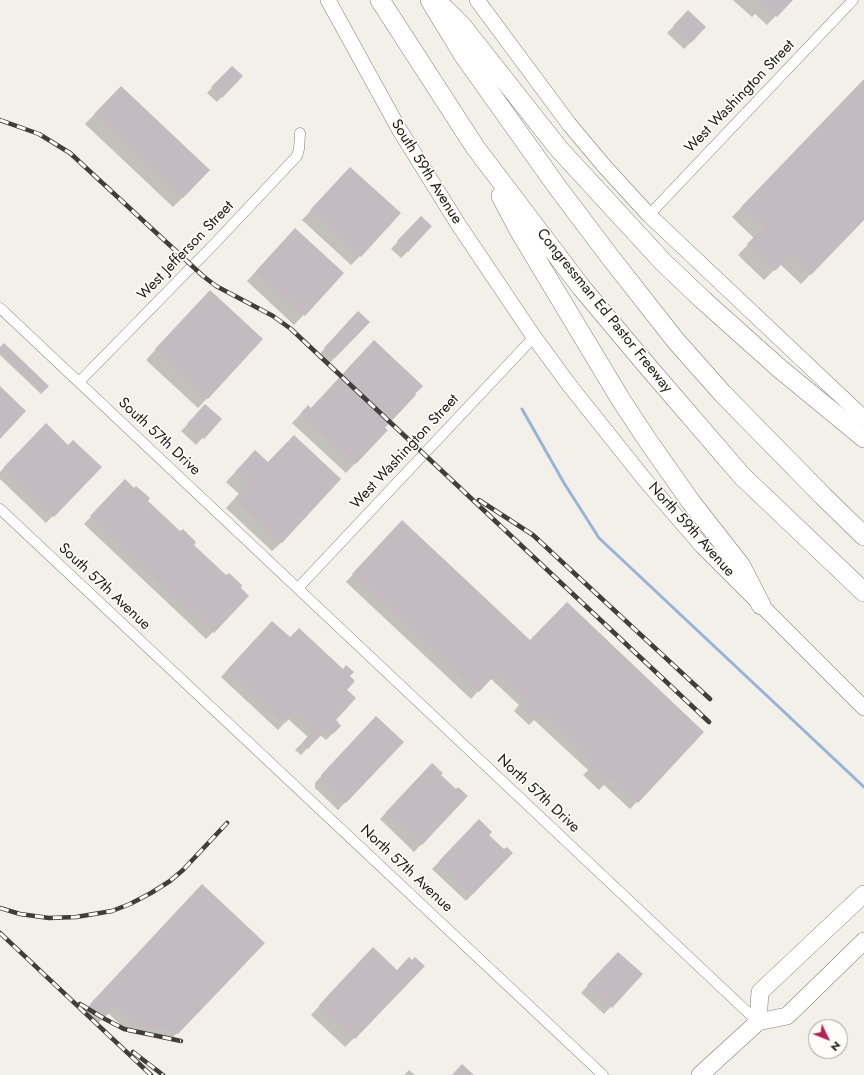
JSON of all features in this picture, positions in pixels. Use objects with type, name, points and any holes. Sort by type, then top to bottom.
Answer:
[{"type":"highway","name":"Congressman Ed Pastor Freeway","points":[[380,0],[475,147],[581,287],[737,470],[864,592]]},
{"type":"highway","points":[[430,0],[464,56],[558,188],[676,341],[723,394],[864,536]]},
{"type":"highway","points":[[437,0],[462,26],[521,103],[559,149],[663,262],[779,368],[864,438]]},
{"type":"highway","points":[[475,147],[520,232],[621,400],[691,502],[741,566],[761,605]]},
{"type":"main road","name":"South 59th Avenue","points":[[328,0],[399,129],[458,224],[534,337]]},
{"type":"main road","points":[[477,0],[569,124],[649,214],[864,418]]},
{"type":"main road","name":"North 59th Avenue","points":[[534,337],[599,424],[702,546],[864,708]]},
{"type":"main road","points":[[758,1022],[760,992],[864,894]]},
{"type":"main road","points":[[700,1075],[758,1022],[787,1016],[864,941]]},
{"type":"street","name":"West Washington Street","points":[[649,214],[853,0]]},
{"type":"street","name":"West Jefferson Street","points":[[79,382],[217,241],[296,156],[299,149],[300,134]]},
{"type":"street","name":"South 57th Drive","points":[[0,308],[298,588]]},
{"type":"street","name":"West Washington Street","points":[[298,588],[534,337]]},
{"type":"street","name":"South 57th Avenue","points":[[0,509],[188,686]]},
{"type":"street","name":"North 57th Drive","points":[[298,588],[758,1022]]},
{"type":"street","name":"North 57th Avenue","points":[[188,686],[603,1075]]},
{"type":"building","points":[[759,0],[793,0],[777,17]]},
{"type":"building","points":[[688,10],[706,27],[691,43],[673,26]]},
{"type":"building","points":[[232,66],[243,76],[222,98],[211,87]]},
{"type":"building","points":[[864,79],[864,220],[811,275],[790,255],[775,271],[747,244],[763,228],[741,207]]},
{"type":"building","points":[[121,86],[210,170],[183,198],[94,114]]},
{"type":"building","points":[[350,167],[401,213],[361,257],[310,210]]},
{"type":"building","points":[[421,216],[432,226],[408,252],[397,241]]},
{"type":"building","points":[[295,228],[344,273],[305,316],[256,271]]},
{"type":"building","points":[[210,290],[263,339],[208,399],[155,349]]},
{"type":"building","points":[[358,311],[370,322],[335,358],[324,348]]},
{"type":"building","points":[[374,340],[423,386],[385,428],[388,430],[356,464],[301,413],[308,405],[311,408]]},
{"type":"building","points":[[4,343],[49,386],[43,392],[0,352],[0,347]]},
{"type":"building","points":[[0,386],[26,411],[0,439]]},
{"type":"building","points":[[205,404],[222,419],[204,439],[187,424]]},
{"type":"building","points":[[46,423],[68,445],[73,440],[102,467],[54,517],[3,468]]},
{"type":"building","points":[[294,435],[341,479],[282,543],[235,498],[248,484],[235,472],[255,450],[268,462]]},
{"type":"building","points":[[125,479],[134,488],[136,486],[150,498],[148,501],[180,531],[183,529],[196,542],[194,545],[226,575],[229,573],[242,585],[241,588],[249,596],[214,633],[90,516]]},
{"type":"building","points":[[402,520],[530,640],[567,602],[704,732],[638,803],[612,778],[606,784],[589,768],[594,763],[542,713],[536,719],[520,703],[525,698],[498,672],[479,692],[352,574]]},
{"type":"building","points":[[272,621],[290,637],[299,628],[343,669],[346,665],[354,672],[350,676],[355,681],[347,690],[356,698],[336,720],[341,726],[333,734],[327,729],[308,749],[302,743],[314,729],[296,712],[285,723],[227,670]]},
{"type":"building","points":[[376,716],[404,742],[346,803],[322,781],[321,775]]},
{"type":"building","points":[[432,763],[443,773],[441,775],[456,789],[458,787],[468,796],[422,845],[386,812]]},
{"type":"building","points":[[479,819],[492,832],[489,835],[504,849],[507,847],[513,853],[473,894],[439,861]]},
{"type":"building","points":[[202,884],[265,943],[178,1034],[137,1026],[116,1006],[106,1016],[90,1004]]},
{"type":"building","points":[[373,947],[397,970],[409,957],[412,960],[415,957],[425,966],[355,1039],[319,1005]]},
{"type":"building","points":[[618,952],[643,974],[612,1008],[587,985]]},
{"type":"building","points":[[462,1064],[474,1075],[452,1075]]},
{"type":"waterway","points":[[522,409],[564,483],[599,538],[864,787]]},
{"type":"railway","points":[[0,120],[39,134],[70,153],[203,276],[216,286],[273,316],[291,329],[709,722]]},
{"type":"railway","points":[[479,500],[533,535],[710,699]]},
{"type":"railway","points":[[0,908],[20,914],[49,918],[76,917],[112,911],[130,904],[170,881],[183,870],[227,823]]},
{"type":"railway","points":[[0,933],[151,1075]]},
{"type":"railway","points":[[80,1004],[124,1029],[181,1041]]},
{"type":"railway","points":[[133,1052],[163,1075]]}]
